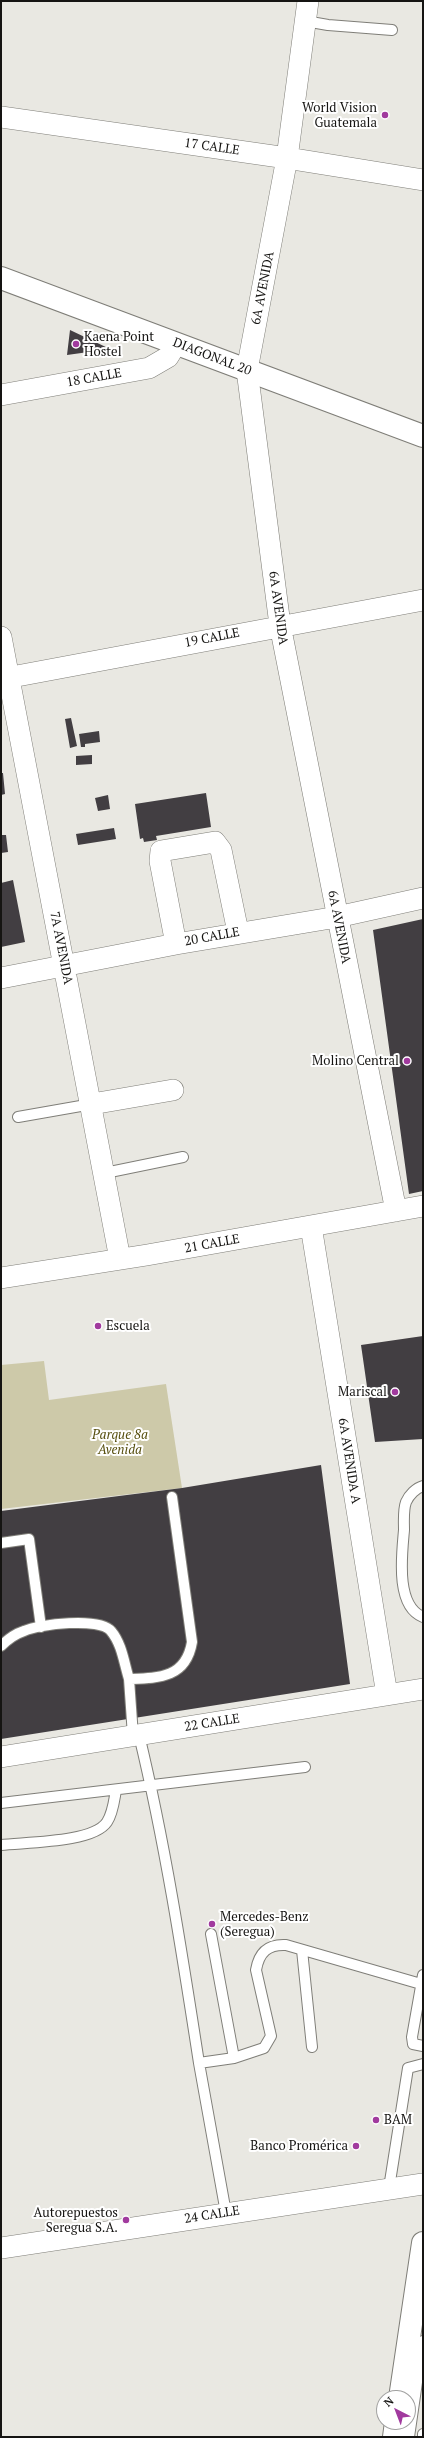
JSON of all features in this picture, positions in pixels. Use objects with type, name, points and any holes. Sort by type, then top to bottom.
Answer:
[{"type":"main road","name":"DIAGONAL 20","points":[[1,278],[423,436]]},
{"type":"main road","points":[[401,2390],[423,2243]]},
{"type":"street","name":"6A AVENIDA","points":[[307,11],[287,158],[247,370],[280,625],[396,1211]]},
{"type":"street","name":"17 CALLE","points":[[1,117],[287,158],[423,180]]},
{"type":"street","name":"18 CALLE","points":[[1,395],[149,368],[168,357],[176,344]]},
{"type":"street","name":"19 CALLE","points":[[5,679],[280,625],[423,600]]},
{"type":"street","name":"7A AVENIDA","points":[[1,637],[5,679],[65,966],[120,1259]]},
{"type":"street","points":[[176,944],[160,861],[161,852],[214,842],[221,850],[238,932]]},
{"type":"street","name":"20 CALLE","points":[[1,978],[238,932],[337,917],[423,898]]},
{"type":"street","points":[[92,1104],[173,1090]]},
{"type":"street","name":"21 CALLE","points":[[1,1278],[120,1259],[423,1206]]},
{"type":"street","name":"6A AVENIDA A","points":[[311,1226],[387,1695]]},
{"type":"street","name":"22 CALLE","points":[[1,1758],[423,1689]]},
{"type":"street","name":"24 CALLE","points":[[1,2248],[423,2184]]},
{"type":"lane","points":[[307,11],[328,25],[392,30]]},
{"type":"lane","points":[[18,1117],[92,1104]]},
{"type":"lane","points":[[105,1173],[183,1157]]},
{"type":"lane","points":[[423,1486],[417,1488],[406,1503],[400,1573],[408,1602],[415,1614],[423,1617]]},
{"type":"lane","points":[[129,1679],[172,1674],[190,1655],[192,1642],[172,1497]]},
{"type":"lane","points":[[1,1543],[29,1539],[41,1627]]},
{"type":"lane","points":[[1,1646],[10,1638],[25,1630],[54,1624],[90,1624],[110,1629],[119,1644],[129,1679],[136,1735],[152,1786],[226,2213]]},
{"type":"lane","points":[[1,1804],[305,1768]]},
{"type":"lane","points":[[1,1845],[78,1837],[94,1833],[107,1822],[112,1812],[116,1790]]},
{"type":"lane","points":[[211,1934],[234,2058]]},
{"type":"lane","points":[[199,2063],[234,2058],[264,2048],[271,2036],[256,1970],[258,1959],[262,1951],[274,1945],[286,1945],[422,1979],[412,2037],[413,2044],[423,2046]]},
{"type":"lane","points":[[302,1950],[312,2048]]},
{"type":"lane","points":[[389,2188],[408,2068],[423,2064]]},
{"type":"lane","points":[[408,2437],[423,2341]]},
{"type":"green space","name":"Parque 8a Avenida","points":[[44,1361],[49,1400],[166,1384],[182,1488],[1,1509],[1,1365]]},
{"type":"building","points":[[70,330],[110,349],[67,355]]},
{"type":"building","points":[[71,718],[77,746],[70,748],[65,719]]},
{"type":"building","points":[[99,731],[100,742],[85,744],[85,747],[81,747],[79,734]]},
{"type":"building","points":[[92,755],[92,764],[76,765],[76,756]]},
{"type":"building","points":[[1,773],[3,773],[5,794],[1,795]]},
{"type":"building","points":[[206,793],[211,827],[156,836],[157,840],[144,842],[143,838],[140,839],[135,804]]},
{"type":"building","points":[[108,795],[110,809],[98,811],[95,798]]},
{"type":"building","points":[[114,828],[116,839],[78,845],[76,834]]},
{"type":"building","points":[[1,835],[6,835],[8,852],[1,853]]},
{"type":"building","points":[[13,880],[25,942],[1,947],[1,883]]},
{"type":"building","name":"Molino Central","points":[[423,919],[423,1191],[409,1194],[373,930]]},
{"type":"building","name":"Mariscal","points":[[423,1336],[423,1439],[375,1442],[361,1345]]},
{"type":"building","points":[[321,1465],[350,1684],[1,1739],[1,1511],[182,1488]]},
{"type":"place","name":"World Vision Guatemala","points":[[385,115]]},
{"type":"place","name":"Kaena Point Hostel","points":[[76,344]]},
{"type":"place","name":"Molino Central","points":[[407,1061]]},
{"type":"place","name":"Escuela","points":[[98,1326]]},
{"type":"place","name":"Mariscal","points":[[395,1392]]},
{"type":"place","name":"Mercedes-Benz (Seregua)","points":[[212,1924]]},
{"type":"place","name":"BAM","points":[[376,2120]]},
{"type":"place","name":"Banco Promérica","points":[[356,2146]]},
{"type":"place","name":"Autorepuestos Seregua S.A.","points":[[126,2220]]}]
